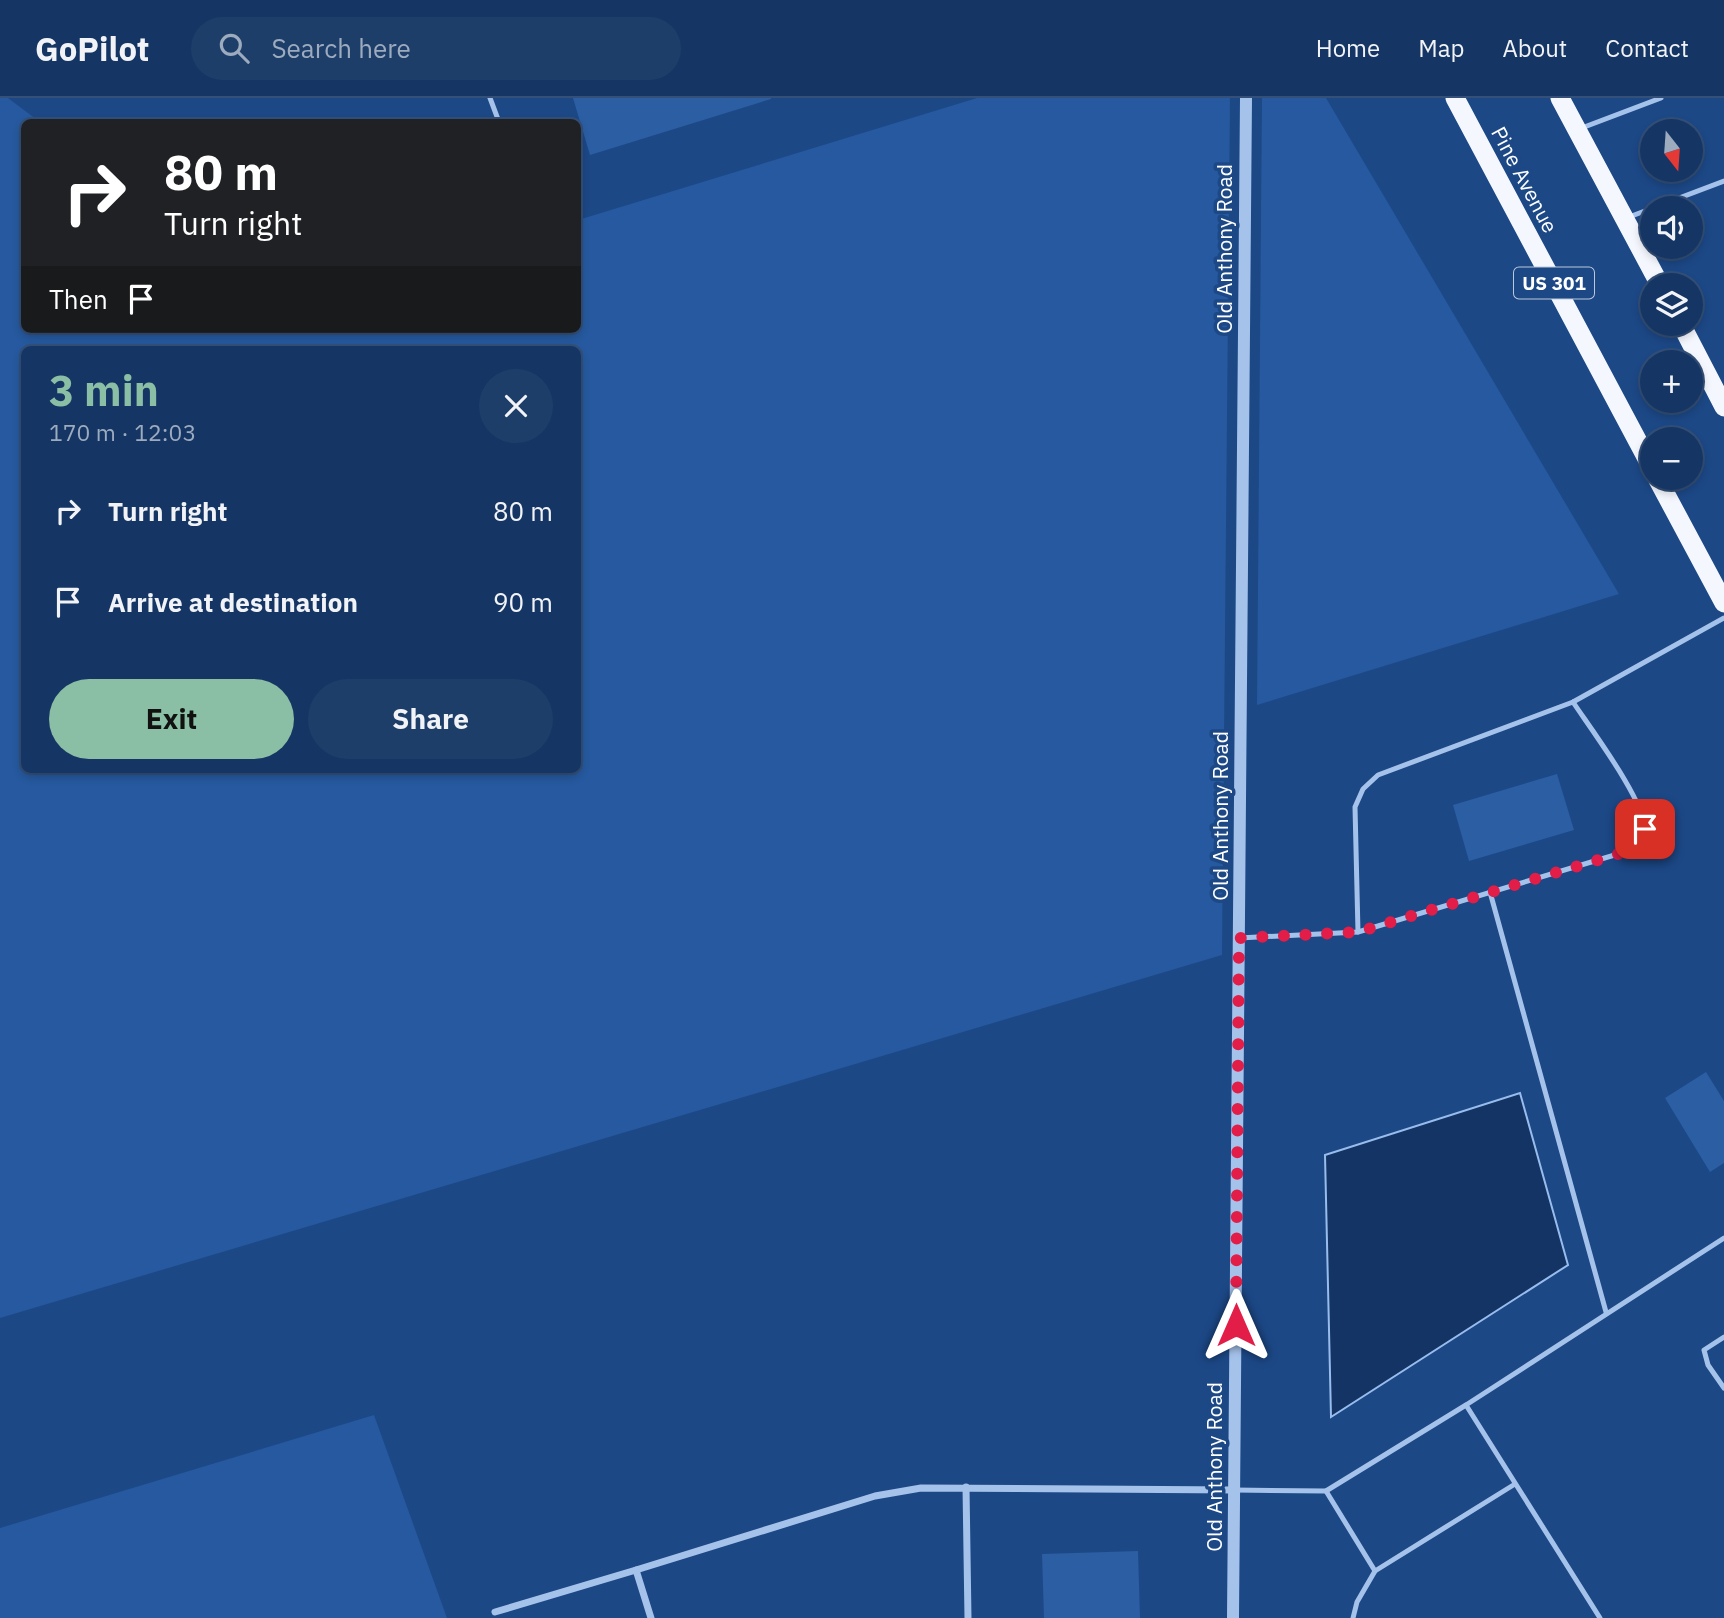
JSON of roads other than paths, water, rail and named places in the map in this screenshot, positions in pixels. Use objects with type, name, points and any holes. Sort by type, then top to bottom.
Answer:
[{"type":"highway","name":"Pine Avenue","points":[[1455,98],[1640,445]]},
{"type":"highway","points":[[1560,98],[1654,273]]},
{"type":"highway","points":[[1687,336],[1724,407]]},
{"type":"highway","points":[[1663,490],[1724,603]]},
{"type":"street","name":"Old Anthony Road","points":[[1233,1618],[1246,98]]},
{"type":"street","points":[[966,1487],[968,1618]]},
{"type":"street","points":[[495,1612],[875,1496],[920,1488],[1234,1490]]},
{"type":"street","points":[[636,1570],[651,1618]]},
{"type":"lane","points":[[491,98],[498,119]]},
{"type":"lane","points":[[1578,130],[1661,98]]},
{"type":"lane","points":[[1625,218],[1724,181]]},
{"type":"lane","points":[[1358,932],[1355,807],[1363,789],[1378,775],[1396,766],[1573,702],[1724,618]]},
{"type":"lane","points":[[1239,938],[1358,932],[1628,851],[1640,842],[1645,829],[1637,801],[1573,702]]},
{"type":"lane","points":[[1490,892],[1606,1312]]},
{"type":"lane","points":[[1234,1490],[1326,1491],[1466,1405],[1724,1238]]},
{"type":"lane","points":[[1724,1337],[1704,1350],[1708,1365],[1724,1388]]},
{"type":"lane","points":[[1466,1405],[1600,1618]]},
{"type":"lane","points":[[1353,1618],[1357,1602],[1375,1571],[1515,1484]]},
{"type":"lane","points":[[1326,1491],[1375,1571]]}]
